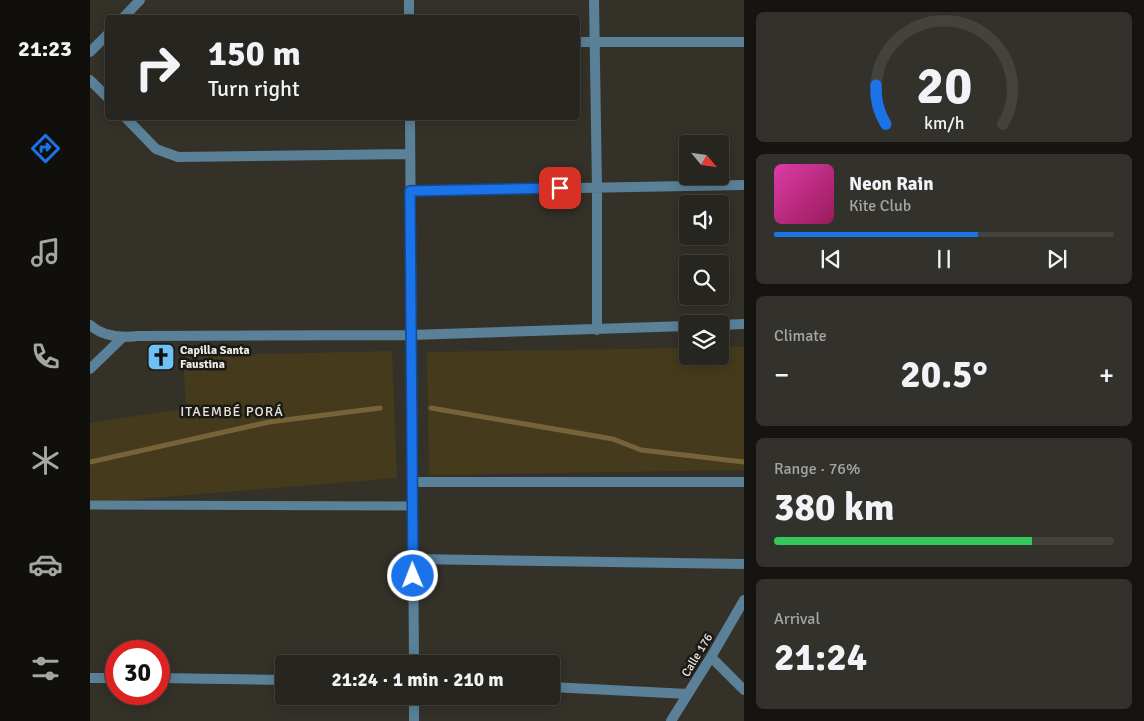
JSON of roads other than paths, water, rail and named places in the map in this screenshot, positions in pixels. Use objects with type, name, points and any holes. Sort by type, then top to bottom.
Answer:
[{"type":"street","points":[[126,15],[140,0]]},
{"type":"street","points":[[409,0],[409,15]]},
{"type":"street","points":[[594,0],[597,330]]},
{"type":"street","points":[[90,52],[105,37]]},
{"type":"street","points":[[580,42],[744,42]]},
{"type":"street","points":[[90,80],[105,95]]},
{"type":"street","points":[[128,120],[156,149],[178,157],[410,154]]},
{"type":"street","points":[[410,120],[414,655]]},
{"type":"street","points":[[410,191],[744,185]]},
{"type":"street","points":[[729,325],[744,324]]},
{"type":"street","points":[[90,325],[95,330],[122,338],[148,336],[411,336],[679,326]]},
{"type":"street","points":[[90,369],[122,338]]},
{"type":"street","points":[[412,482],[744,482]]},
{"type":"street","points":[[413,558],[744,564]]},
{"type":"street","name":"Calle 176","points":[[671,721],[711,658],[744,600]]},
{"type":"street","points":[[711,658],[744,690]]},
{"type":"street","points":[[90,678],[105,678]]},
{"type":"street","points":[[170,678],[275,680]]},
{"type":"street","points":[[560,687],[688,694]]},
{"type":"street","points":[[414,705],[414,721]]},
{"type":"lane","points":[[90,505],[412,506]]},
{"type":"waterway","points":[[90,462],[269,422],[380,408]]},
{"type":"waterway","points":[[431,408],[613,439],[641,450],[744,462]]},
{"type":"place","name":"Capilla Santa Faustina","points":[[161,357]]},
{"type":"district","name":"ITAEMBÉ PORÁ","points":[[232,411]]}]
